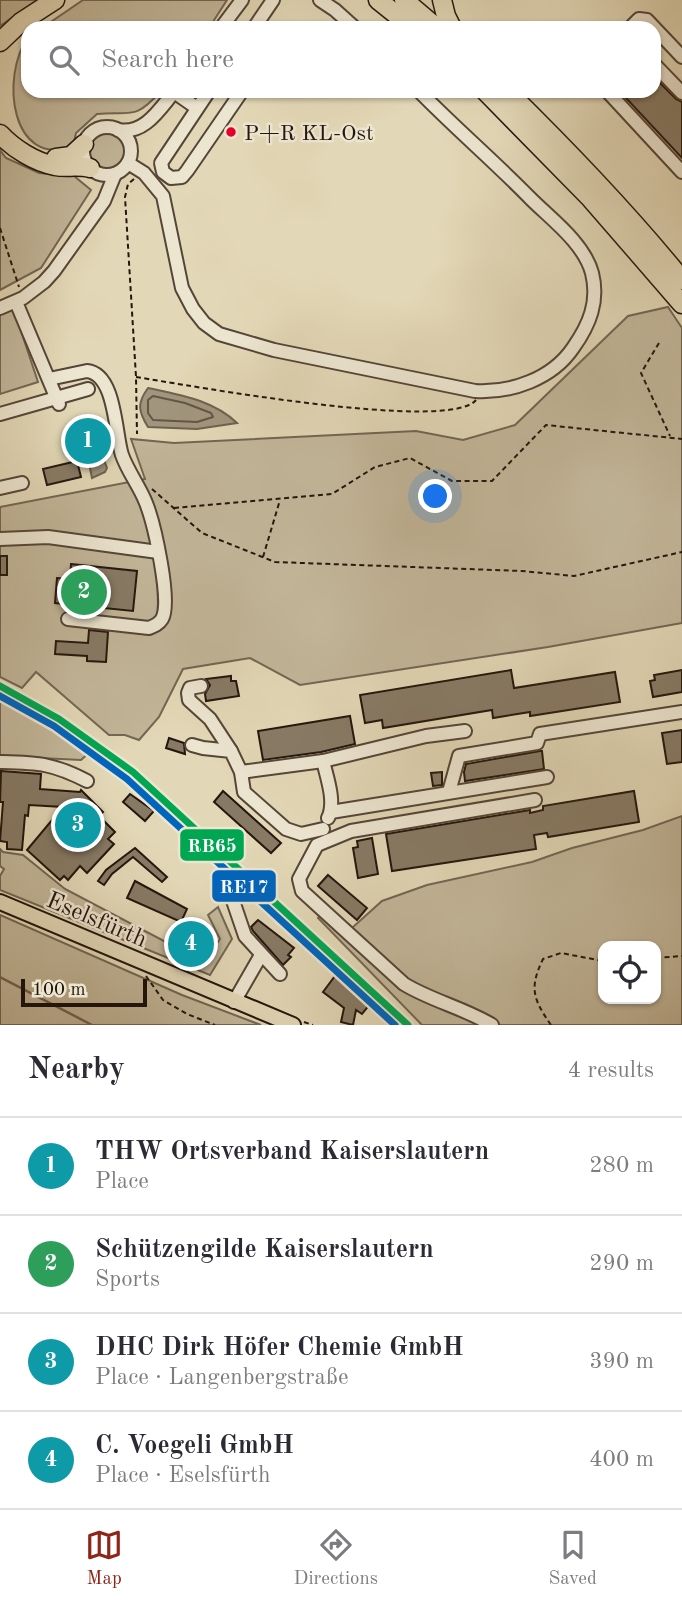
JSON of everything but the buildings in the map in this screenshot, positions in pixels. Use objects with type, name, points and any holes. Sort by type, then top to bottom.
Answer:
[{"type":"highway","points":[[23,21],[55,0]]},
{"type":"highway","points":[[378,0],[404,21]]},
{"type":"highway","points":[[404,0],[429,21]]},
{"type":"highway","points":[[442,0],[449,21]]},
{"type":"highway","points":[[0,42],[21,22]]},
{"type":"highway","points":[[492,98],[591,199],[682,304]]},
{"type":"highway","points":[[514,98],[574,158],[652,243],[682,281]]},
{"type":"highway","points":[[0,134],[13,147],[53,165],[94,170]]},
{"type":"highway","points":[[28,155],[64,158],[77,153],[84,144]]},
{"type":"main road","name":"Eselsfürth","points":[[0,902],[293,1025]]},
{"type":"street","points":[[229,21],[242,0]]},
{"type":"street","points":[[259,21],[273,0]]},
{"type":"street","points":[[320,0],[347,21]]},
{"type":"street","points":[[661,35],[682,57]]},
{"type":"street","points":[[661,71],[682,93]]},
{"type":"street","points":[[94,212],[101,186],[84,157],[84,144],[88,136],[100,128],[132,131],[143,125],[169,98]]},
{"type":"street","points":[[0,308],[19,300],[54,271],[104,201],[115,174],[128,163],[131,146],[155,123],[171,98]]},
{"type":"street","points":[[183,98],[197,108]]},
{"type":"street","points":[[204,98],[161,163],[163,172],[172,178],[182,177],[187,171],[237,98]]},
{"type":"street","points":[[128,163],[144,173],[163,196],[182,288],[204,323],[219,334],[274,350],[481,391],[509,389],[553,370],[570,352],[590,319],[595,295],[591,270],[581,251],[544,211],[426,98]]},
{"type":"street","points":[[613,98],[682,172]]},
{"type":"street","points":[[118,130],[125,135],[131,146]]},
{"type":"street","points":[[94,170],[106,175],[115,174]]},
{"type":"street","points":[[19,300],[58,400]]},
{"type":"street","points":[[49,379],[87,371],[101,378],[112,403],[121,453],[147,506],[164,579],[164,616],[156,625],[143,629],[68,619]]},
{"type":"street","points":[[0,414],[58,400],[88,388]]},
{"type":"street","points":[[0,488],[22,483]]},
{"type":"street","points":[[0,539],[48,537],[158,552]]},
{"type":"street","points":[[201,686],[191,688],[188,693],[189,700],[210,719],[232,751],[241,772],[244,792],[286,829],[301,834],[323,829]]},
{"type":"street","points":[[449,792],[459,756],[537,743],[540,734],[682,712]]},
{"type":"street","points":[[241,772],[323,761],[426,736],[465,731]]},
{"type":"street","points":[[192,745],[232,751]]},
{"type":"street","points":[[323,761],[331,812],[299,879],[302,891],[404,984],[420,994],[492,1025]]},
{"type":"street","points":[[0,762],[39,763],[60,767],[87,781]]},
{"type":"street","points":[[331,812],[547,777]]},
{"type":"street","points":[[317,845],[351,831],[535,800]]},
{"type":"street","points":[[230,892],[244,936],[279,974]]},
{"type":"street","points":[[234,1002],[261,955]]},
{"type":"path","points":[[137,434],[125,198],[128,184],[144,173]]},
{"type":"path","points":[[0,228],[19,300]]},
{"type":"path","points":[[659,343],[641,373],[670,438]]},
{"type":"path","points":[[136,377],[299,403],[358,409],[457,409],[475,402],[481,391]]},
{"type":"path","points":[[172,509],[332,495],[375,467],[410,458],[452,481],[492,481],[546,425],[682,439]]},
{"type":"path","points":[[148,485],[202,533],[275,562],[522,571],[574,576],[682,552]]},
{"type":"path","points":[[263,557],[280,499]]},
{"type":"path","points":[[551,1025],[538,1006],[533,979],[543,959],[561,953],[598,960]]},
{"type":"path","points":[[661,958],[682,956]]},
{"type":"path","points":[[143,972],[163,1000],[187,1014],[215,1025]]},
{"type":"shaded area","points":[[0,0],[38,0],[0,26]]},
{"type":"shaded area","points":[[83,0],[227,0],[214,21],[52,21]]},
{"type":"shaded area","points":[[21,50],[21,98],[154,98],[145,107],[132,113],[97,114],[76,133],[73,146],[52,150],[36,144],[24,132],[17,115],[14,74]]},
{"type":"shaded area","points":[[107,132],[121,137],[126,151],[121,165],[107,170],[93,165],[88,151],[93,137]]},
{"type":"shaded area","points":[[0,150],[6,158],[39,173],[74,176],[91,190],[41,268],[0,290]]},
{"type":"shaded area","points":[[13,307],[38,382],[0,394],[0,313]]},
{"type":"shaded area","points":[[668,307],[682,328],[682,623],[548,647],[300,685],[250,658],[183,669],[159,717],[139,740],[125,735],[109,735],[36,672],[22,688],[0,677],[0,507],[145,479],[131,439],[174,443],[416,431],[463,440],[515,425],[628,316]]},
{"type":"shaded area","points":[[0,693],[62,726],[91,751],[81,760],[0,756]]},
{"type":"shaded area","points":[[682,816],[682,1025],[422,1025],[318,918],[327,908],[352,928],[382,901],[427,885],[532,862],[572,848],[643,830]]},
{"type":"shaded area","points":[[0,849],[3,852],[23,855],[65,889],[198,959],[206,960],[220,939],[208,915],[218,907],[232,939],[210,975],[0,890],[0,876],[4,869],[0,866]]},
{"type":"shaded area","points":[[0,915],[182,995],[261,1025],[0,1025]]},
{"type":"water","points":[[148,388],[207,404],[237,423],[197,429],[148,427],[140,407]]},
{"type":"water","points":[[104,460],[107,468],[105,472],[92,478],[89,463]]},
{"type":"waterway","points":[[0,977],[92,1025]]},
{"type":"transit line","name":"RB65","points":[[0,686],[59,719],[133,772],[408,1025]]},
{"type":"transit line","name":"RE17","points":[[0,696],[54,726],[127,779],[395,1025]]},
{"type":"place","name":"P+R KL-Ost","points":[[231,132]]},
{"type":"place","name":"THW Ortsverband Kaiserslautern","points":[[88,441]]},
{"type":"place","name":"Schützengilde Kaiserslautern","points":[[84,592]]},
{"type":"place","name":"DHC Dirk Höfer Chemie GmbH","points":[[78,825]]},
{"type":"place","name":"C. Voegeli GmbH","points":[[191,944]]}]
